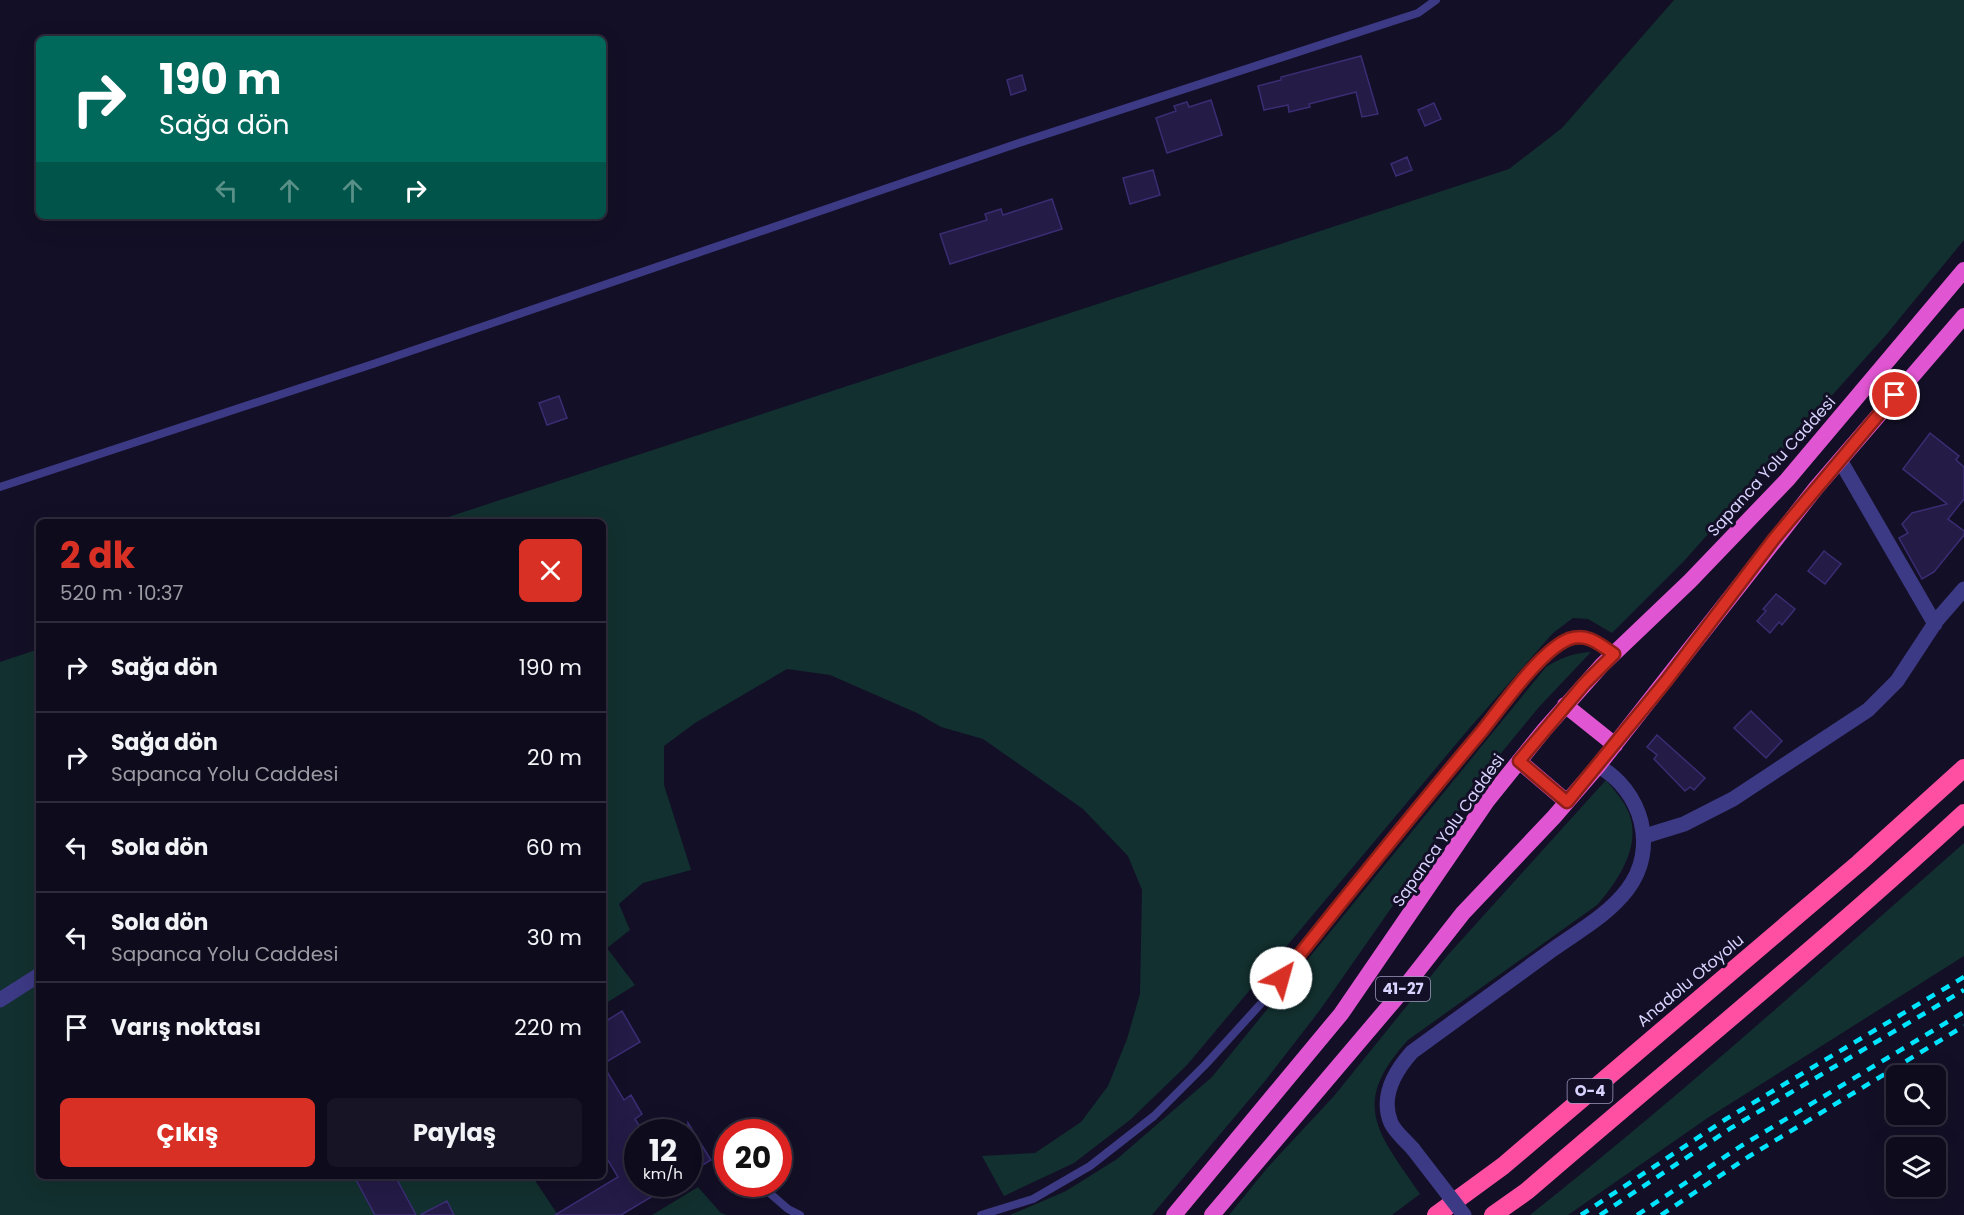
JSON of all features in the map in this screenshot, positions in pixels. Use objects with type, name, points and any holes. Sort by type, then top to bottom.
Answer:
[{"type":"highway","name":"Sapanca Yolu Caddesi","points":[[1174,1215],[1341,1014],[1369,976],[1452,850],[1519,761],[1565,705],[1690,581],[1786,480],[1964,270]]},
{"type":"highway","name":"41-27","points":[[1212,1215],[1390,1005],[1463,913],[1598,766],[1737,585],[1840,460],[1964,316]]},
{"type":"highway","points":[[1565,705],[1615,745]]},
{"type":"highway","points":[[1519,761],[1567,802]]},
{"type":"highway","name":"Anadolu Otoyolu","points":[[1436,1215],[1503,1166],[1859,863],[1964,768]]},
{"type":"highway","name":"O-4","points":[[1493,1215],[1527,1191],[1766,989],[1871,899],[1964,813]]},
{"type":"street","points":[[1840,460],[1935,624]]},
{"type":"street","points":[[1645,836],[1684,824],[1724,804],[1868,710],[1898,681],[1935,624],[1964,589]]},
{"type":"street","points":[[1464,1215],[1391,1124],[1388,1107],[1389,1091],[1402,1064],[1412,1052],[1613,904],[1635,879],[1643,857],[1645,836],[1635,804],[1614,774],[1598,766]]},
{"type":"street","points":[[0,1000],[36,977]]},
{"type":"lane","points":[[0,487],[373,364],[1004,148],[1418,13],[1436,0]]},
{"type":"lane","points":[[981,1215],[1033,1199],[1089,1166],[1162,1108],[1267,997],[1390,841],[1551,650],[1568,640],[1582,636],[1592,639],[1614,654]]},
{"type":"lane","points":[[774,1197],[788,1209],[800,1215]]},
{"type":"green space","points":[[1674,0],[1964,0],[1964,240],[1886,335],[1684,561],[1612,633],[1588,619],[1573,618],[1553,633],[1467,731],[1187,1065],[1130,1120],[1074,1163],[1004,1196],[982,1156],[1035,1153],[1081,1122],[1108,1086],[1127,1039],[1140,994],[1142,890],[1128,856],[1083,809],[983,739],[941,727],[917,713],[830,675],[787,669],[695,723],[664,746],[664,785],[691,870],[643,883],[619,904],[630,930],[607,948],[635,985],[606,1003],[606,519],[442,519],[1509,169],[1562,128]]},
{"type":"green space","points":[[36,650],[36,1179],[534,1179],[558,1215],[0,1215],[0,662]]},
{"type":"green space","points":[[1591,652],[1539,707],[1489,768],[1320,1010],[1265,1081],[1152,1215],[1010,1215],[1066,1191],[1117,1159],[1212,1077],[1546,667],[1567,656]]},
{"type":"green space","points":[[1606,780],[1626,807],[1633,833],[1627,859],[1605,895],[1597,905],[1408,1040],[1390,1063],[1379,1083],[1375,1101],[1376,1118],[1382,1135],[1420,1194],[1392,1215],[1229,1215],[1268,1167],[1334,1096],[1447,956]]},
{"type":"green space","points":[[1964,843],[1964,956],[1709,1117],[1568,1215],[1530,1215],[1695,1079]]},
{"type":"green space","points":[[702,1192],[721,1213],[727,1215],[652,1215],[682,1197],[702,1197]]},
{"type":"building","points":[[1361,56],[1378,114],[1362,117],[1356,92],[1309,104],[1310,107],[1289,112],[1288,105],[1264,110],[1258,86],[1281,80],[1281,77]]},
{"type":"building","points":[[1022,75],[1026,90],[1011,95],[1007,80]]},
{"type":"building","points":[[1211,100],[1222,135],[1167,153],[1156,118],[1176,111],[1174,106],[1187,102],[1189,107]]},
{"type":"building","points":[[1434,103],[1441,119],[1425,126],[1418,110]]},
{"type":"building","points":[[1407,157],[1412,170],[1396,176],[1391,164]]},
{"type":"building","points":[[1153,170],[1160,195],[1130,204],[1123,178]]},
{"type":"building","points":[[1052,199],[1062,229],[950,264],[940,234],[987,220],[985,214],[1001,209],[1003,215]]},
{"type":"building","points":[[559,396],[567,418],[547,425],[539,403]]},
{"type":"building","points":[[1930,433],[1959,456],[1956,460],[1964,467],[1964,499],[1948,519],[1964,531],[1964,535],[1934,572],[1922,579],[1899,538],[1908,533],[1902,524],[1912,513],[1947,504],[1903,469]]},
{"type":"building","points":[[1824,551],[1841,564],[1825,584],[1808,571]]},
{"type":"building","points":[[1776,594],[1795,609],[1782,625],[1779,622],[1770,633],[1757,621],[1766,611],[1763,609]]},
{"type":"building","points":[[1751,711],[1782,741],[1766,758],[1734,728]]},
{"type":"building","points":[[1657,735],[1705,778],[1694,790],[1690,787],[1685,791],[1654,759],[1657,755],[1647,747]]},
{"type":"building","points":[[622,1011],[640,1042],[606,1062],[606,1021]]},
{"type":"building","points":[[606,1070],[624,1100],[631,1095],[642,1114],[635,1119],[624,1119],[624,1197],[651,1197],[621,1215],[555,1215],[618,1177],[606,1157]]},
{"type":"building","points":[[702,1146],[711,1160],[702,1165]]},
{"type":"building","points":[[356,1179],[397,1179],[416,1215],[375,1215]]},
{"type":"building","points":[[447,1201],[454,1215],[420,1215]]},
{"type":"railway","points":[[1581,1215],[1726,1119],[1964,977]]},
{"type":"railway","points":[[1600,1215],[1731,1128],[1964,990]]},
{"type":"railway","points":[[1637,1215],[1741,1146],[1964,1012]]},
{"type":"railway","points":[[1661,1215],[1748,1157],[1964,1026]]},
{"type":"route","points":[[1281,978],[1522,681],[1551,650],[1568,640],[1582,636],[1592,639],[1614,654],[1584,684],[1519,761],[1567,802],[1666,681],[1774,539],[1895,395]]}]
